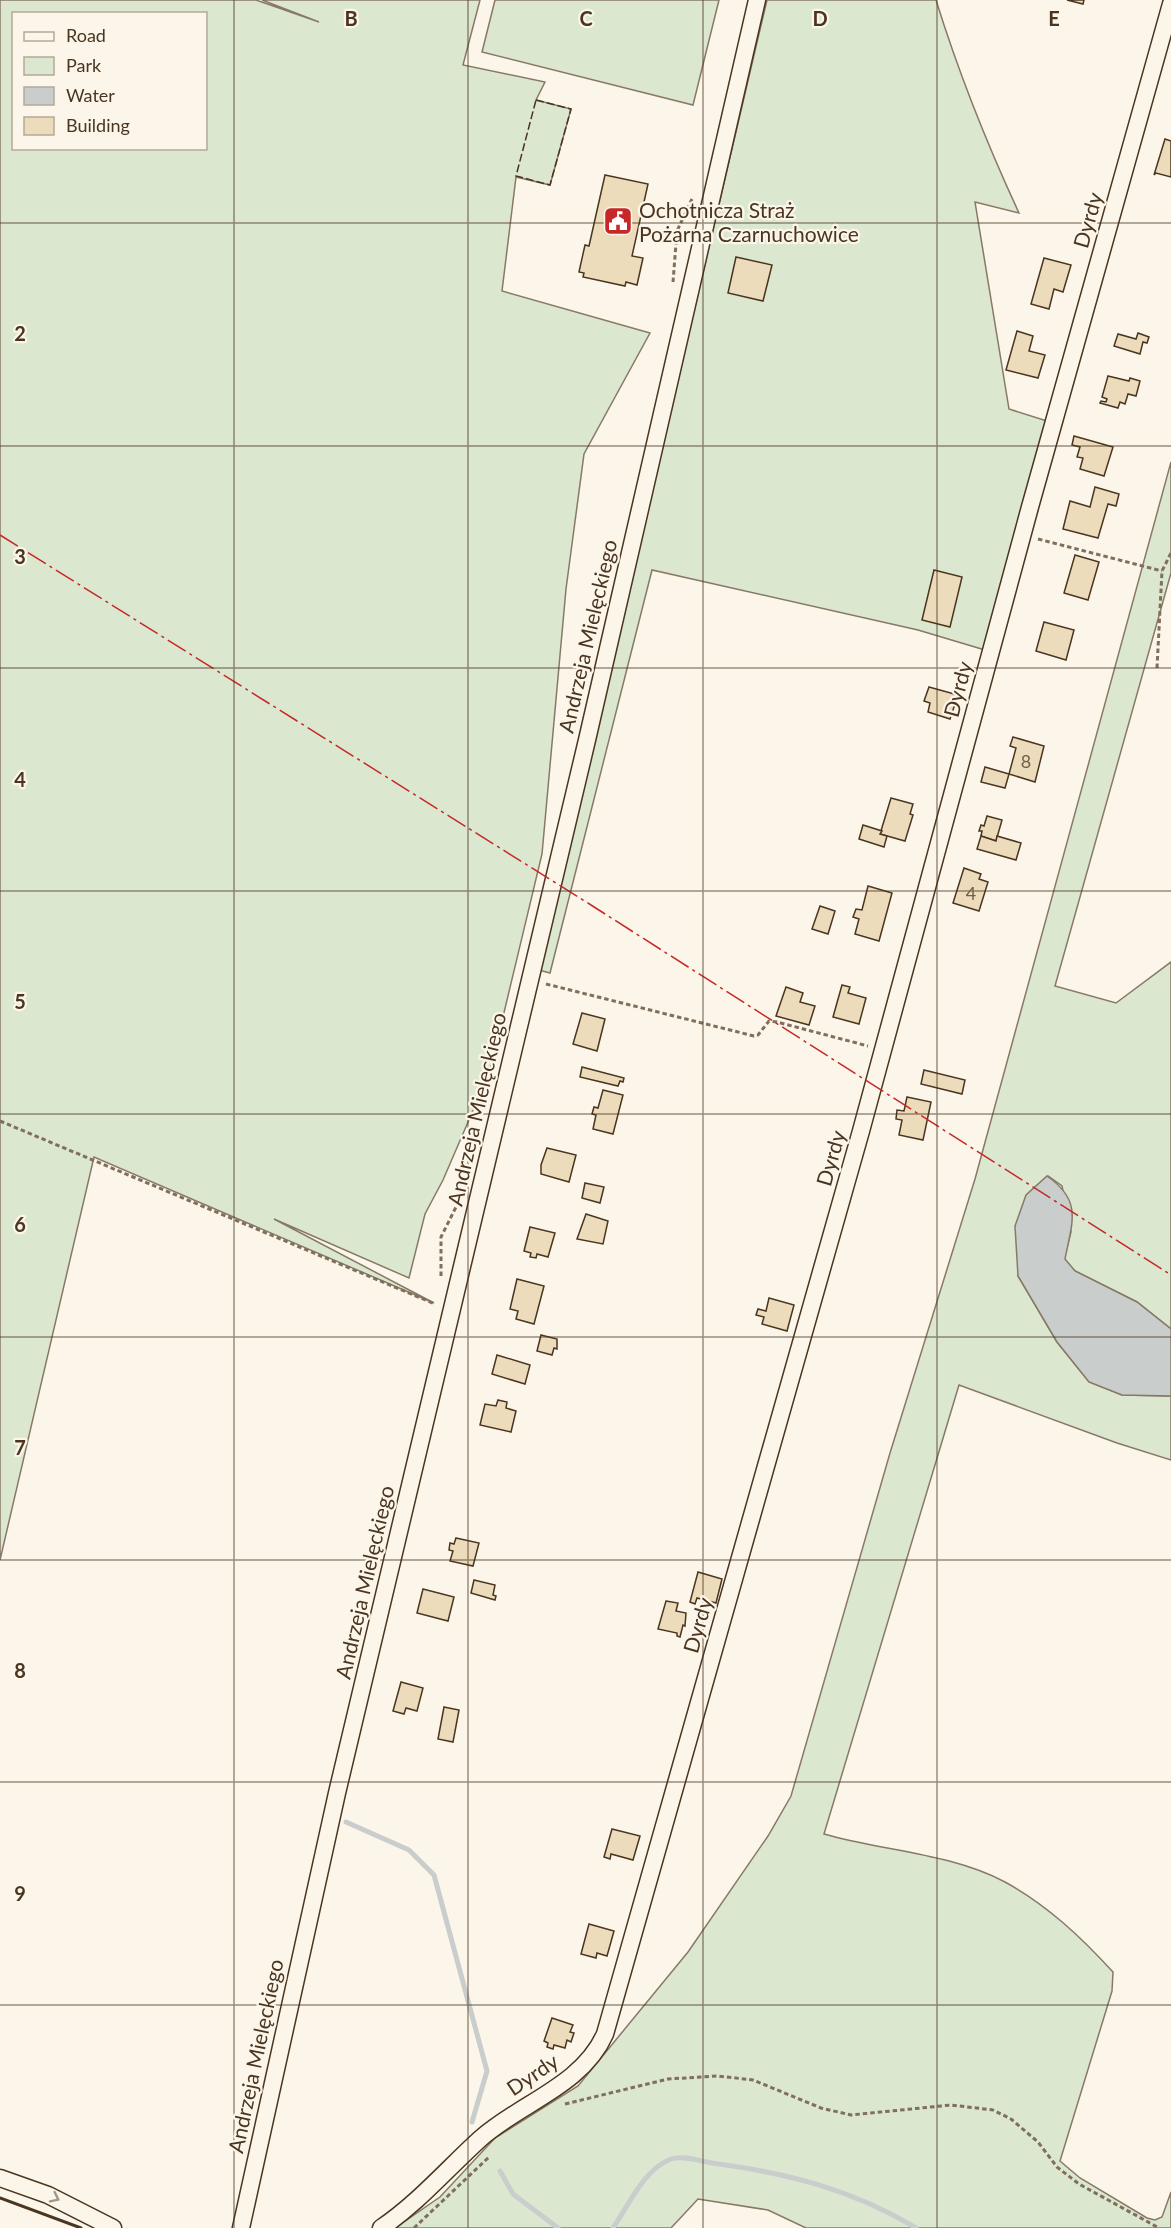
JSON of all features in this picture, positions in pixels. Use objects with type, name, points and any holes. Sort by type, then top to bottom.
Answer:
[{"type":"street","name":"Andrzeja Mielęckiego","points":[[240,2228],[337,1793],[530,980],[757,0]]},
{"type":"street","name":"Dyrdy","points":[[381,2228],[437,2182],[481,2138],[578,2070],[598,2048],[605,2034],[882,1050],[1022,535],[1171,4]]},
{"type":"street","points":[[0,2178],[48,2195],[113,2228]]},
{"type":"path","points":[[1022,535],[1162,571]]},
{"type":"path","points":[[1156,668],[1162,571],[1171,553]]},
{"type":"path","points":[[530,980],[754,1036],[758,1035],[769,1021],[882,1050]]},
{"type":"path","points":[[0,1121],[434,1303],[451,1316]]},
{"type":"path","points":[[562,2106],[668,2079],[718,2076],[753,2080],[821,2108],[851,2115],[951,2105],[993,2110],[1011,2119],[1038,2142],[1065,2174],[1109,2202],[1159,2228]]},
{"type":"path","points":[[414,2228],[494,2151]]},
{"type":"green space","points":[[0,0],[256,0],[319,22],[262,0],[480,0],[463,65],[545,82],[536,100],[571,109],[550,185],[516,177],[502,291],[650,333],[584,454],[566,589],[542,854],[490,1071],[443,1180],[425,1214],[409,1278],[274,1219],[434,1303],[94,1157],[0,1560]]},
{"type":"green space","points":[[495,0],[719,0],[693,105],[482,52]]},
{"type":"green space","points":[[767,0],[936,0],[974,108],[1019,213],[975,202],[1009,409],[1047,421],[985,650],[918,630],[652,570],[550,973],[539,970]]},
{"type":"green space","points":[[1171,462],[1171,573],[1055,986],[1116,1003],[1171,962],[1171,1329],[1137,1302],[1075,1271],[1064,1259],[1071,1232],[1062,1186],[1048,1176],[1018,1276],[1057,1342],[1089,1382],[1122,1395],[1171,1396],[1171,1460],[1117,1443],[959,1385],[824,1834],[962,1865],[1005,1882],[1063,1922],[1113,1972],[1112,1991],[1060,2161],[1080,2178],[1147,2218],[1155,2220],[1162,2217],[1171,2192],[1171,2228],[806,2228],[768,2210],[698,2199],[671,2228],[395,2228],[440,2197],[495,2138],[578,2086],[688,1952],[768,1836],[791,1796],[890,1453],[975,1179]]},
{"type":"water","points":[[1047,1176],[1066,1194],[1070,1203],[1072,1223],[1065,1259],[1075,1271],[1137,1302],[1171,1329],[1171,1396],[1122,1395],[1089,1382],[1057,1342],[1018,1276],[1015,1226],[1026,1195]]},
{"type":"building","points":[[1067,0],[1084,0],[1083,4]]},
{"type":"building","points":[[1165,139],[1171,141],[1171,177],[1156,173],[1154,175]]},
{"type":"building","points":[[605,175],[648,184],[632,256],[643,258],[637,285],[626,282],[625,286],[583,277],[584,273],[579,272],[585,245],[589,246]]},
{"type":"building","points":[[736,257],[772,265],[763,301],[728,293]]},
{"type":"building","points":[[1044,258],[1071,265],[1063,292],[1054,289],[1049,309],[1031,304]]},
{"type":"building","points":[[1017,331],[1033,336],[1029,351],[1045,355],[1038,378],[1006,370]]},
{"type":"building","points":[[1138,333],[1149,337],[1147,343],[1143,342],[1140,354],[1114,346],[1118,334],[1136,339]]},
{"type":"building","points":[[1108,376],[1140,381],[1136,396],[1128,394],[1125,404],[1120,402],[1118,408],[1100,403],[1101,401],[1106,402],[1107,399],[1102,397]]},
{"type":"building","points":[[1074,436],[1113,447],[1104,476],[1080,469],[1083,458],[1077,457],[1080,447],[1072,445]]},
{"type":"building","points":[[1095,487],[1119,494],[1116,506],[1108,504],[1098,538],[1063,529],[1070,501],[1090,507]]},
{"type":"building","points":[[1075,555],[1099,562],[1088,600],[1064,593]]},
{"type":"building","points":[[934,570],[962,577],[950,627],[922,620]]},
{"type":"building","points":[[1044,622],[1074,630],[1066,660],[1036,651]]},
{"type":"building","points":[[929,687],[958,695],[950,719],[928,712],[930,703],[924,701]]},
{"type":"building","points":[[1013,737],[1044,746],[1035,782],[1009,774],[1016,748],[1010,746]]},
{"type":"building","points":[[985,767],[1009,774],[1005,788],[981,782]]},
{"type":"building","points":[[891,798],[913,804],[910,814],[913,815],[905,841],[880,834]]},
{"type":"building","points":[[987,816],[1002,820],[996,841],[981,836],[982,831],[979,831],[981,825],[984,826]]},
{"type":"building","points":[[863,825],[882,831],[880,834],[887,836],[884,847],[859,839]]},
{"type":"building","points":[[981,836],[996,841],[997,836],[1021,843],[1016,860],[977,849]]},
{"type":"building","points":[[964,868],[981,874],[979,879],[988,882],[979,911],[953,903]]},
{"type":"building","points":[[868,886],[892,893],[879,941],[855,934],[859,919],[853,917],[856,909],[862,910]]},
{"type":"building","points":[[820,906],[835,911],[828,934],[812,929]]},
{"type":"building","points":[[842,985],[850,987],[848,993],[866,998],[859,1024],[833,1017]]},
{"type":"building","points":[[786,987],[803,993],[800,1002],[815,1006],[809,1025],[776,1016]]},
{"type":"building","points":[[582,1013],[605,1019],[597,1051],[573,1044]]},
{"type":"building","points":[[582,1067],[624,1078],[623,1082],[620,1081],[618,1086],[580,1077]]},
{"type":"building","points":[[924,1070],[965,1080],[962,1094],[921,1084]]},
{"type":"building","points":[[603,1090],[623,1095],[613,1134],[593,1129],[596,1115],[592,1114],[594,1107],[598,1108]]},
{"type":"building","points":[[907,1097],[931,1102],[923,1140],[899,1135],[902,1120],[896,1119],[897,1110],[904,1111]]},
{"type":"building","points":[[547,1148],[576,1155],[569,1182],[541,1174],[541,1165]]},
{"type":"building","points":[[585,1183],[604,1187],[600,1203],[582,1198]]},
{"type":"building","points":[[586,1214],[608,1221],[603,1244],[577,1239]]},
{"type":"building","points":[[530,1227],[555,1233],[548,1257],[537,1254],[536,1258],[530,1257],[531,1253],[524,1251]]},
{"type":"building","points":[[517,1279],[544,1286],[534,1324],[516,1319],[518,1311],[510,1309]]},
{"type":"building","points":[[769,1298],[794,1305],[787,1331],[762,1324],[764,1317],[756,1315],[758,1309],[766,1311]]},
{"type":"building","points":[[541,1335],[557,1339],[557,1349],[554,1348],[552,1355],[537,1351]]},
{"type":"building","points":[[497,1355],[530,1365],[525,1384],[492,1374]]},
{"type":"building","points":[[498,1400],[507,1402],[506,1408],[516,1411],[511,1432],[480,1425],[485,1404],[496,1406]]},
{"type":"building","points":[[456,1538],[479,1543],[473,1566],[450,1561],[453,1551],[449,1550],[450,1543],[454,1544]]},
{"type":"building","points":[[698,1572],[722,1579],[716,1603],[697,1598],[695,1604],[690,1602]]},
{"type":"building","points":[[474,1580],[495,1585],[493,1595],[496,1596],[495,1600],[471,1593]]},
{"type":"building","points":[[423,1589],[454,1597],[448,1621],[417,1613]]},
{"type":"building","points":[[666,1601],[678,1603],[676,1611],[686,1613],[685,1626],[683,1625],[680,1637],[677,1633],[658,1629]]},
{"type":"building","points":[[401,1682],[423,1688],[417,1711],[406,1708],[404,1714],[393,1711]]},
{"type":"building","points":[[444,1707],[459,1710],[453,1742],[438,1739]]},
{"type":"building","points":[[612,1829],[640,1836],[633,1860],[611,1854],[610,1859],[604,1857]]},
{"type":"building","points":[[589,1924],[614,1931],[607,1956],[597,1953],[596,1958],[581,1954]]},
{"type":"building","points":[[552,2018],[573,2025],[570,2032],[574,2033],[571,2042],[567,2040],[565,2048],[554,2045],[553,2049],[547,2047],[548,2043],[544,2041]]},
{"type":"waterway","points":[[346,1822],[409,1850],[434,1875],[487,2071],[472,2122]]},
{"type":"waterway","points":[[613,2228],[645,2179],[661,2164],[680,2158],[766,2172],[818,2185],[868,2203],[916,2228]]},
{"type":"waterway","points":[[500,2171],[513,2194],[558,2228]]},
{"type":"fence","points":[[536,100],[571,109],[550,185],[516,176],[536,100]]},
{"type":"wall","points":[[0,2198],[81,2228]]},
{"type":"power","points":[[0,535],[591,905],[1171,1275]]},
{"type":"place","name":"Ochotnicza Straż Pożarna Czarnuchowice","points":[[618,221]]}]
